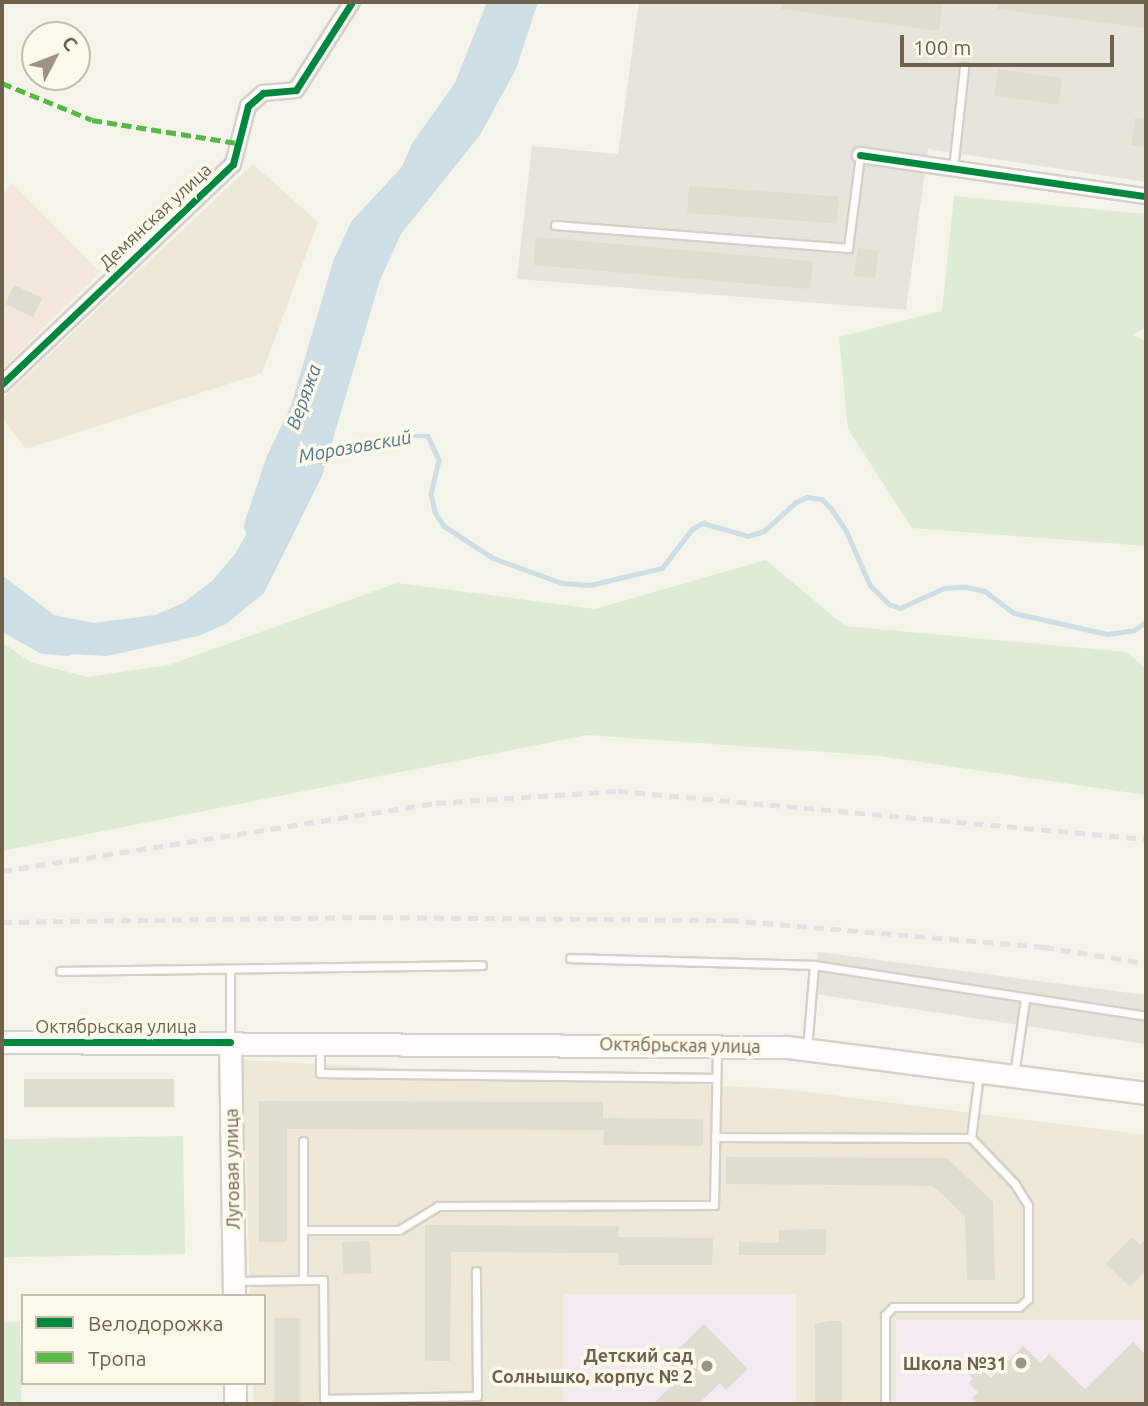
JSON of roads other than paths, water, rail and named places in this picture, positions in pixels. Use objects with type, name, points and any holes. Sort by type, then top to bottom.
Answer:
[{"type":"main road","name":"Октябрьская улица","points":[[2,1042],[320,1041],[807,1049],[1146,1093]]},
{"type":"main road","name":"Луговая улица","points":[[230,1042],[233,1288]]},
{"type":"main road","points":[[235,1385],[235,1404]]},
{"type":"street","name":"Демянская улица","points":[[2,384],[233,164],[248,106],[263,93],[296,90],[352,2]]},
{"type":"street","points":[[860,155],[1146,196]]},
{"type":"lane","points":[[953,169],[964,67]]},
{"type":"lane","points":[[555,225],[848,248],[860,155]]},
{"type":"lane","points":[[570,958],[814,965],[1026,1000],[1146,1016]]},
{"type":"lane","points":[[60,971],[482,965]]},
{"type":"lane","points":[[807,1049],[814,965]]},
{"type":"lane","points":[[230,969],[230,1042]]},
{"type":"lane","points":[[1014,1076],[1026,1000]]},
{"type":"lane","points":[[320,1041],[320,1073],[716,1078]]},
{"type":"lane","points":[[303,1230],[399,1230],[438,1206],[714,1205],[717,1046]]},
{"type":"lane","points":[[971,1138],[979,1071]]},
{"type":"lane","points":[[715,1137],[971,1138],[1015,1184],[1028,1205],[1028,1299],[1019,1307],[893,1307],[885,1315],[885,1404]]},
{"type":"lane","points":[[303,1141],[303,1280]]},
{"type":"lane","points":[[233,1288],[323,1280],[324,1399],[477,1396],[476,1271]]},
{"type":"water","points":[[505,2],[538,2],[516,69],[480,135],[401,234],[380,280],[322,476],[264,593],[226,624],[198,636],[107,656],[72,654],[39,640],[6,618],[2,613],[2,575],[54,615],[94,623],[155,615],[183,603],[212,581],[235,554],[271,491],[346,272],[373,209],[391,183],[423,160],[486,68]]},
{"type":"waterway","name":"Веряжа","points":[[257,526],[279,461],[303,411],[346,264],[363,228],[413,174],[424,149],[466,90],[501,2]]},
{"type":"waterway","name":"Морозовский","points":[[327,450],[406,436],[428,436],[439,460],[431,494],[435,512],[444,526],[493,558],[562,583],[590,585],[662,568],[692,529],[703,523],[748,536],[764,531],[796,502],[807,497],[822,499],[831,508],[846,530],[870,585],[889,604],[900,608],[944,588],[966,587],[985,591],[1014,613],[1107,634],[1134,630],[1146,622]]},
{"type":"waterway","name":"Веряжа","points":[[2,617],[45,641],[67,643]]},
{"type":"railway","points":[[2,871],[436,803],[618,791],[1146,839]]},
{"type":"railway","points":[[2,922],[366,917],[729,920],[1044,947],[1146,963]]},
{"type":"place","name":"Школа №31","points":[[1021,1363]]},
{"type":"place","name":"Детский сад Солнышко, корпус № 2","points":[[707,1366]]}]
